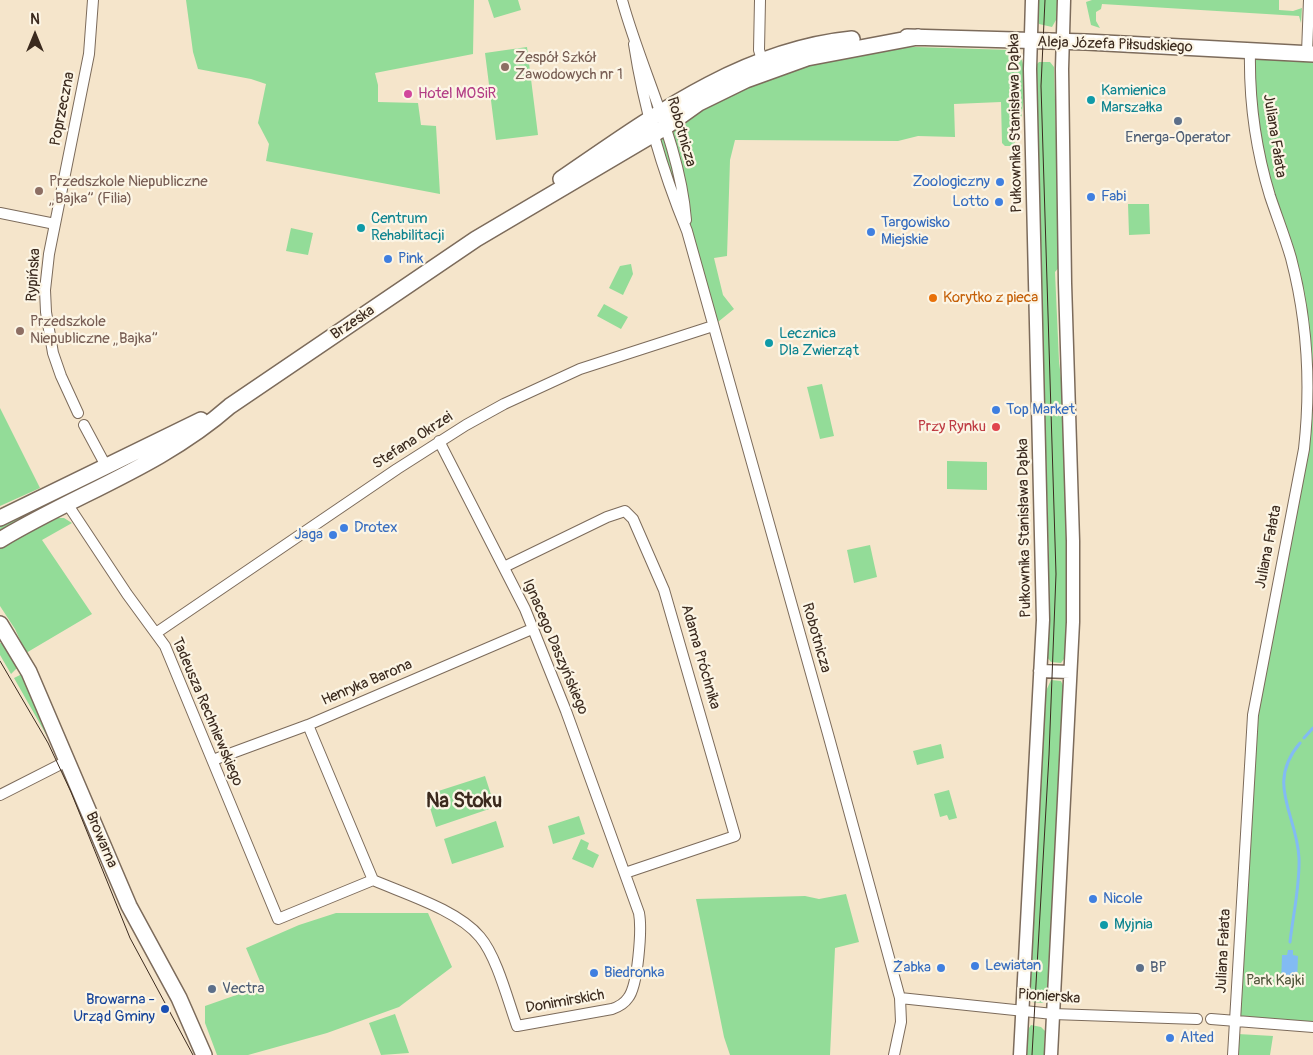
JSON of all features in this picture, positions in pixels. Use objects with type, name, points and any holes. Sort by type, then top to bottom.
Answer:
[{"type":"main road","name":"Aleja Józefa Piłsudskiego","points":[[657,124],[723,76],[762,60],[827,42],[883,37],[918,37],[1062,41],[1310,53]]},
{"type":"main road","name":"Aleja Józefa Piłsudskiego","points":[[657,124],[685,112],[714,96],[789,64],[840,50],[918,37]]},
{"type":"main road","name":"Brzeska","points":[[0,540],[165,454],[208,425],[230,406],[476,239],[657,124]]},
{"type":"main road","name":"Brzeska","points":[[0,518],[230,406]]},
{"type":"main road","name":"Browarna","points":[[0,624],[29,672],[129,906],[179,998],[204,1055]]},
{"type":"street","name":"Poprzeczna","points":[[55,224],[92,32],[93,0]]},
{"type":"street","name":"Robotnicza","points":[[622,0],[634,44],[642,92],[657,124],[672,194],[687,231],[900,998],[901,1022],[894,1055]]},
{"type":"street","points":[[760,0],[759,50],[762,60]]},
{"type":"street","name":"Pułkownika Stanisława Dąbka","points":[[1020,1055],[1043,620],[1043,549],[1030,41],[1032,0]]},
{"type":"street","points":[[1051,1055],[1070,672],[1073,541],[1065,284],[1062,41],[1064,0]]},
{"type":"street","points":[[1309,0],[1310,53]]},
{"type":"street","name":"Juliana Fałata","points":[[1233,1055],[1254,709],[1304,449],[1307,420],[1305,351],[1297,286],[1260,154],[1250,72],[1250,50]]},
{"type":"street","points":[[0,213],[55,224]]},
{"type":"street","name":"Rypińska","points":[[55,224],[46,270],[46,312],[56,363],[78,413]]},
{"type":"street","name":"Stefana Okrzei","points":[[156,633],[439,441],[504,404],[567,374],[612,357],[713,326]]},
{"type":"street","points":[[84,425],[106,466]]},
{"type":"street","name":"Ignacego Daszyńskiego","points":[[439,441],[504,567],[532,629],[566,711],[625,873]]},
{"type":"street","name":"Tadeusza Rechniewskiego","points":[[68,505],[127,594],[165,646],[278,919],[373,880]]},
{"type":"street","name":"Adama Próchnika","points":[[504,567],[621,511],[628,513],[662,581],[735,836],[625,873]]},
{"type":"street","name":"Henryka Barona","points":[[213,760],[308,725],[532,629]]},
{"type":"street","points":[[1040,671],[1070,672]]},
{"type":"street","points":[[308,725],[373,880]]},
{"type":"street","points":[[0,795],[67,761]]},
{"type":"street","name":"Donimirskich","points":[[373,880],[448,913],[480,937],[488,949],[517,1026],[607,1010],[617,1007],[628,998],[633,988],[641,924],[625,873]]},
{"type":"street","name":"Pionierska","points":[[900,998],[1053,1014],[1197,1019]]},
{"type":"street","points":[[1211,1019],[1313,1027]]},
{"type":"green space","points":[[186,0],[474,0],[473,54],[375,73],[378,85],[378,102],[418,103],[421,125],[436,126],[440,194],[266,161],[269,144],[258,123],[266,84],[251,79],[198,69],[193,52]]},
{"type":"green space","points":[[488,0],[518,0],[521,10],[494,18]]},
{"type":"green space","points":[[1037,0],[1058,0],[1056,20],[1052,27],[1039,24],[1037,20]]},
{"type":"green space","points":[[1092,0],[1279,0],[1279,10],[1293,11],[1302,8],[1301,23],[1299,16],[1102,4],[1101,9],[1096,12],[1096,21],[1100,28],[1091,25],[1086,2]]},
{"type":"green space","points":[[527,47],[538,135],[496,140],[485,53]]},
{"type":"green space","points":[[889,48],[1012,50],[1018,54],[1022,62],[1025,82],[1021,123],[1018,123],[1014,146],[1005,146],[1002,143],[1001,102],[954,104],[955,137],[918,136],[898,141],[735,140],[730,160],[727,256],[714,258],[723,295],[734,309],[713,326],[660,137],[674,130],[681,118],[789,68]]},
{"type":"green space","name":"Park Kajki","points":[[1249,57],[1313,59],[1313,1022],[1236,1016],[1253,715],[1304,449],[1302,318],[1263,170]]},
{"type":"green space","points":[[1039,62],[1050,62],[1054,67],[1060,266],[1055,272],[1059,361],[1063,395],[1068,573],[1066,656],[1061,663],[1051,662],[1047,657],[1049,563],[1035,66]]},
{"type":"green space","points":[[1128,204],[1149,204],[1150,234],[1129,235]]},
{"type":"green space","points":[[291,228],[313,233],[308,255],[286,251]]},
{"type":"green space","points":[[631,264],[633,274],[623,295],[609,288],[620,266]]},
{"type":"green space","points":[[604,304],[628,317],[621,329],[597,316]]},
{"type":"green space","points":[[822,384],[834,436],[820,439],[807,387]]},
{"type":"green space","points":[[0,408],[40,488],[0,506]]},
{"type":"green space","points":[[947,461],[987,462],[987,490],[947,489]]},
{"type":"green space","points":[[94,479],[96,481],[0,533],[0,524]]},
{"type":"green space","points":[[58,518],[64,518],[72,523],[42,540],[92,614],[26,653],[15,629],[0,606],[0,547]]},
{"type":"green space","points":[[870,545],[877,577],[854,583],[847,550]]},
{"type":"green space","points":[[0,643],[4,643],[18,667],[11,674],[0,655]]},
{"type":"green space","points":[[23,675],[56,752],[14,678]]},
{"type":"green space","points":[[1051,680],[1061,681],[1064,688],[1047,996],[1043,1003],[1032,1002],[1030,998],[1046,691]]},
{"type":"green space","points":[[941,744],[944,758],[917,765],[913,751]]},
{"type":"green space","points":[[485,776],[495,807],[436,827],[426,795]]},
{"type":"green space","points":[[949,790],[957,818],[949,820],[947,815],[940,817],[934,794]]},
{"type":"green space","points":[[579,816],[585,834],[553,844],[548,826]]},
{"type":"green space","points":[[496,821],[504,847],[452,864],[444,839]]},
{"type":"green space","points":[[581,839],[589,843],[587,849],[599,855],[593,868],[572,859]]},
{"type":"green space","points":[[846,894],[859,942],[835,948],[830,1055],[730,1055],[724,1037],[696,899],[805,896],[819,899]]},
{"type":"green space","points":[[336,913],[428,913],[452,967],[399,1007],[327,1033],[248,1055],[217,1055],[205,1023],[205,1006],[262,986],[246,948],[299,925]]},
{"type":"green space","points":[[395,1014],[409,1053],[381,1055],[369,1023]]},
{"type":"green space","points":[[1031,1025],[1041,1027],[1045,1031],[1044,1055],[1025,1055],[1027,1031]]},
{"type":"green space","name":"Park Kajki","points":[[1238,1034],[1273,1036],[1270,1055],[1237,1055]]},
{"type":"water","points":[[1288,950],[1293,950],[1293,955],[1298,956],[1297,984],[1281,983],[1282,955],[1287,955]]},
{"type":"waterway","points":[[1304,738],[1313,728]]},
{"type":"waterway","points":[[1290,942],[1299,858],[1284,786],[1285,772],[1290,758],[1300,743]]},
{"type":"tram line","points":[[1032,1055],[1049,755],[1056,574],[1041,86],[1045,0]]},
{"type":"tram line","points":[[0,661],[48,743],[71,792],[130,938],[193,1055]]},
{"type":"place","name":"Zespół Szkół Zawodowych nr 1","points":[[505,67]]},
{"type":"place","name":"Hotel MOSiR","points":[[408,94]]},
{"type":"place","name":"Kamienica Marszałka","points":[[1091,100]]},
{"type":"place","name":"Energa-Operator","points":[[1178,121]]},
{"type":"place","name":"Zoologiczny","points":[[1000,182]]},
{"type":"place","name":"Przedszkole Niepubliczne „Bajka” (Filia)","points":[[39,191]]},
{"type":"place","name":"Fabi","points":[[1091,197]]},
{"type":"place","name":"Lotto","points":[[999,202]]},
{"type":"place","name":"Centrum Rehabilitacji","points":[[361,228]]},
{"type":"place","name":"Targowisko Miejskie","points":[[871,232]]},
{"type":"place","name":"Pink","points":[[388,259]]},
{"type":"place","name":"Korytko z pieca","points":[[933,298]]},
{"type":"place","name":"Przedszkole Niepubliczne „Bajka”","points":[[20,331]]},
{"type":"place","name":"Lecznica Dla Zwierząt","points":[[769,343]]},
{"type":"place","name":"Top Market","points":[[996,410]]},
{"type":"place","name":"Przy Rynku","points":[[996,427]]},
{"type":"place","name":"Drotex","points":[[344,528]]},
{"type":"place","name":"Jaga","points":[[333,535]]},
{"type":"place","name":"Nicole","points":[[1093,899]]},
{"type":"place","name":"Myjnia","points":[[1104,925]]},
{"type":"place","name":"Lewiatan","points":[[975,966]]},
{"type":"place","name":"Żabka","points":[[941,968]]},
{"type":"place","name":"BP","points":[[1140,968]]},
{"type":"place","name":"Biedronka","points":[[594,973]]},
{"type":"place","name":"Vectra","points":[[212,989]]},
{"type":"place","name":"Browarna - Urząd Gminy","points":[[165,1009]]},
{"type":"place","name":"Alted","points":[[1170,1038]]},
{"type":"district","name":"Na Stoku","points":[[464,802]]}]
